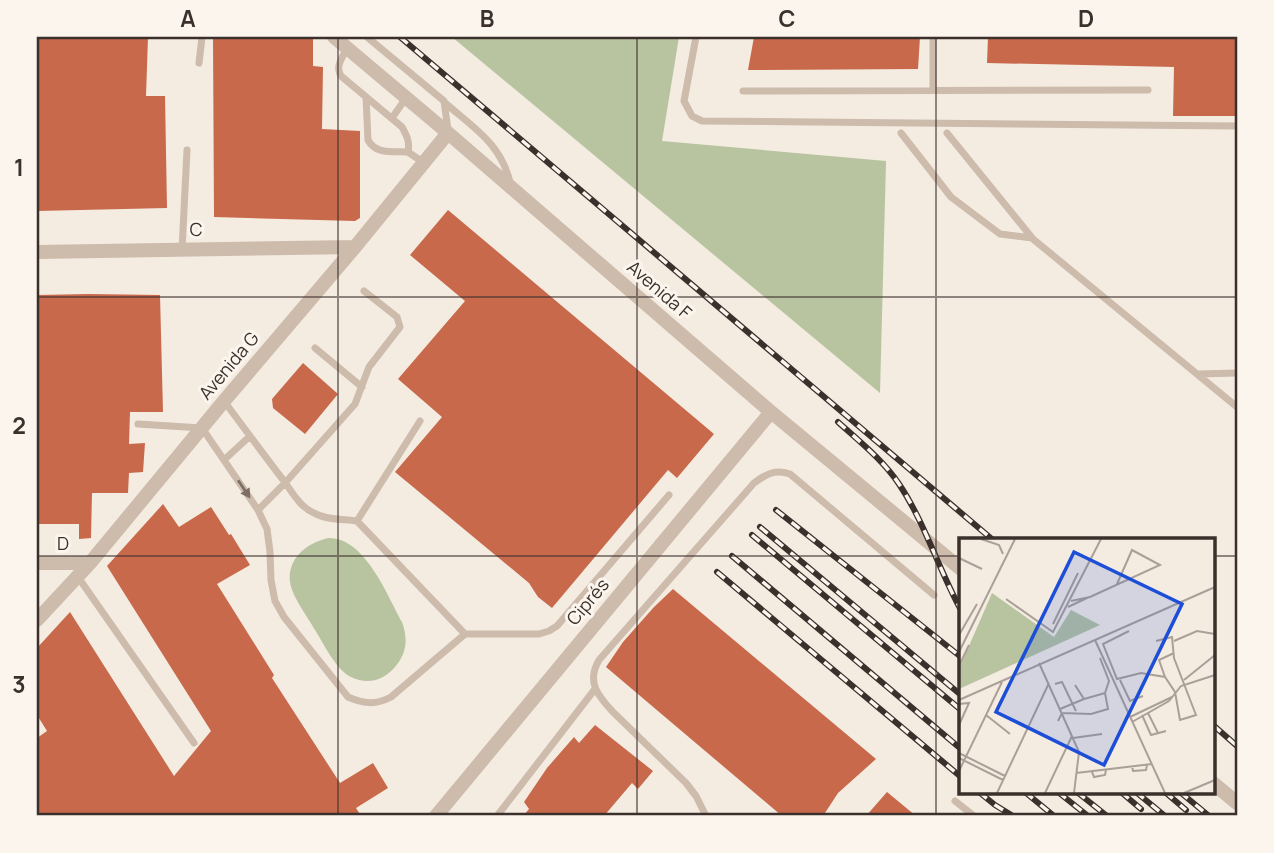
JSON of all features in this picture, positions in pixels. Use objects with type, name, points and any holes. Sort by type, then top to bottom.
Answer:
[{"type":"street","name":"Avenida F","points":[[334,37],[771,412],[959,567]]},
{"type":"street","name":"Avenida G","points":[[37,620],[90,563],[448,133]]},
{"type":"street","name":"C","points":[[37,251],[355,247]]},
{"type":"street","name":"Ciprés","points":[[436,816],[771,412]]},
{"type":"street","name":"D","points":[[37,563],[90,563]]},
{"type":"street","points":[[1214,784],[1237,803]]},
{"type":"lane","points":[[199,63],[202,37]]},
{"type":"lane","points":[[368,37],[490,142],[501,156],[512,188]]},
{"type":"lane","points":[[696,37],[684,102],[692,116],[702,121],[1237,126]]},
{"type":"lane","points":[[933,37],[933,90]]},
{"type":"lane","points":[[347,48],[338,71],[402,127],[409,145],[408,152]]},
{"type":"lane","points":[[743,91],[1148,90]]},
{"type":"lane","points":[[366,97],[368,140],[371,146],[377,150],[408,152],[424,163]]},
{"type":"lane","points":[[392,118],[406,97]]},
{"type":"lane","points":[[444,101],[448,133]]},
{"type":"lane","points":[[901,133],[951,197],[1000,234],[1033,239]]},
{"type":"lane","points":[[947,133],[1033,239],[1237,407]]},
{"type":"lane","points":[[182,250],[187,150]]},
{"type":"lane","points":[[258,510],[355,404],[373,360],[400,327],[397,317],[364,291]]},
{"type":"lane","points":[[315,348],[362,387]]},
{"type":"lane","points":[[1197,374],[1237,373]]},
{"type":"lane","points":[[224,401],[298,500],[315,514],[357,521],[465,634]]},
{"type":"lane","points":[[357,521],[420,421]]},
{"type":"lane","points":[[138,424],[202,428],[258,510],[267,529],[275,601],[284,617],[348,697],[371,704],[391,697],[465,634],[539,634],[557,626],[669,495]]},
{"type":"lane","points":[[224,460],[250,436]]},
{"type":"lane","points":[[706,816],[686,783],[612,712],[596,689],[594,669],[598,660],[745,492],[772,472],[790,474],[934,595]]},
{"type":"lane","points":[[78,576],[194,743]]},
{"type":"lane","points":[[497,816],[596,689]]},
{"type":"lane","points":[[955,802],[974,816]]},
{"type":"green space","points":[[452,37],[679,37],[662,141],[886,161],[880,393]]},
{"type":"green space","points":[[329,538],[342,541],[364,557],[402,622],[406,640],[404,651],[395,667],[380,678],[363,681],[340,669],[291,588],[290,573],[300,552]]},
{"type":"building","points":[[37,37],[148,37],[146,96],[165,96],[167,208],[37,211]]},
{"type":"building","points":[[213,37],[313,37],[313,66],[323,67],[322,129],[360,131],[360,218],[355,221],[214,217]]},
{"type":"building","points":[[754,37],[920,37],[918,69],[748,70]]},
{"type":"building","points":[[988,37],[1237,37],[1237,116],[1173,116],[1174,67],[987,63]]},
{"type":"building","points":[[448,210],[714,434],[677,478],[668,470],[552,608],[538,597],[529,583],[395,472],[442,417],[398,379],[465,301],[410,255]]},
{"type":"building","points":[[37,295],[160,295],[163,412],[130,412],[129,444],[145,443],[143,472],[129,473],[128,493],[92,493],[91,538],[79,539],[79,524],[37,524]]},
{"type":"building","points":[[303,363],[338,394],[305,434],[273,408],[272,399]]},
{"type":"building","points":[[163,504],[179,527],[211,507],[229,535],[231,534],[250,565],[217,584],[274,675],[272,678],[340,783],[373,763],[388,788],[356,808],[361,816],[37,816],[37,738],[47,731],[37,715],[37,648],[70,612],[174,776],[211,731],[107,566]]},
{"type":"building","points":[[673,589],[876,759],[838,793],[823,816],[782,816],[606,667],[623,642]]},
{"type":"building","points":[[595,725],[653,771],[638,789],[632,783],[604,816],[523,816],[529,809],[524,802],[547,768],[574,737],[579,743]]},
{"type":"building","points":[[887,792],[916,816],[866,816]]},
{"type":"railway","points":[[400,37],[991,538]]},
{"type":"railway","points":[[838,422],[878,459],[899,484],[959,606]]},
{"type":"railway","points":[[776,510],[959,655]]},
{"type":"railway","points":[[760,527],[959,693]]},
{"type":"railway","points":[[752,535],[959,708]]},
{"type":"railway","points":[[732,556],[959,747]]},
{"type":"railway","points":[[717,572],[959,775]]},
{"type":"railway","points":[[1214,726],[1237,746]]},
{"type":"railway","points":[[981,794],[1013,816]]},
{"type":"railway","points":[[1027,794],[1054,816]]},
{"type":"railway","points":[[1060,794],[1088,816]]},
{"type":"railway","points":[[1080,794],[1107,816]]},
{"type":"railway","points":[[1123,794],[1141,809]]},
{"type":"railway","points":[[1138,794],[1165,816]]},
{"type":"railway","points":[[1167,794],[1186,810]]},
{"type":"railway","points":[[1182,794],[1209,816]]}]
